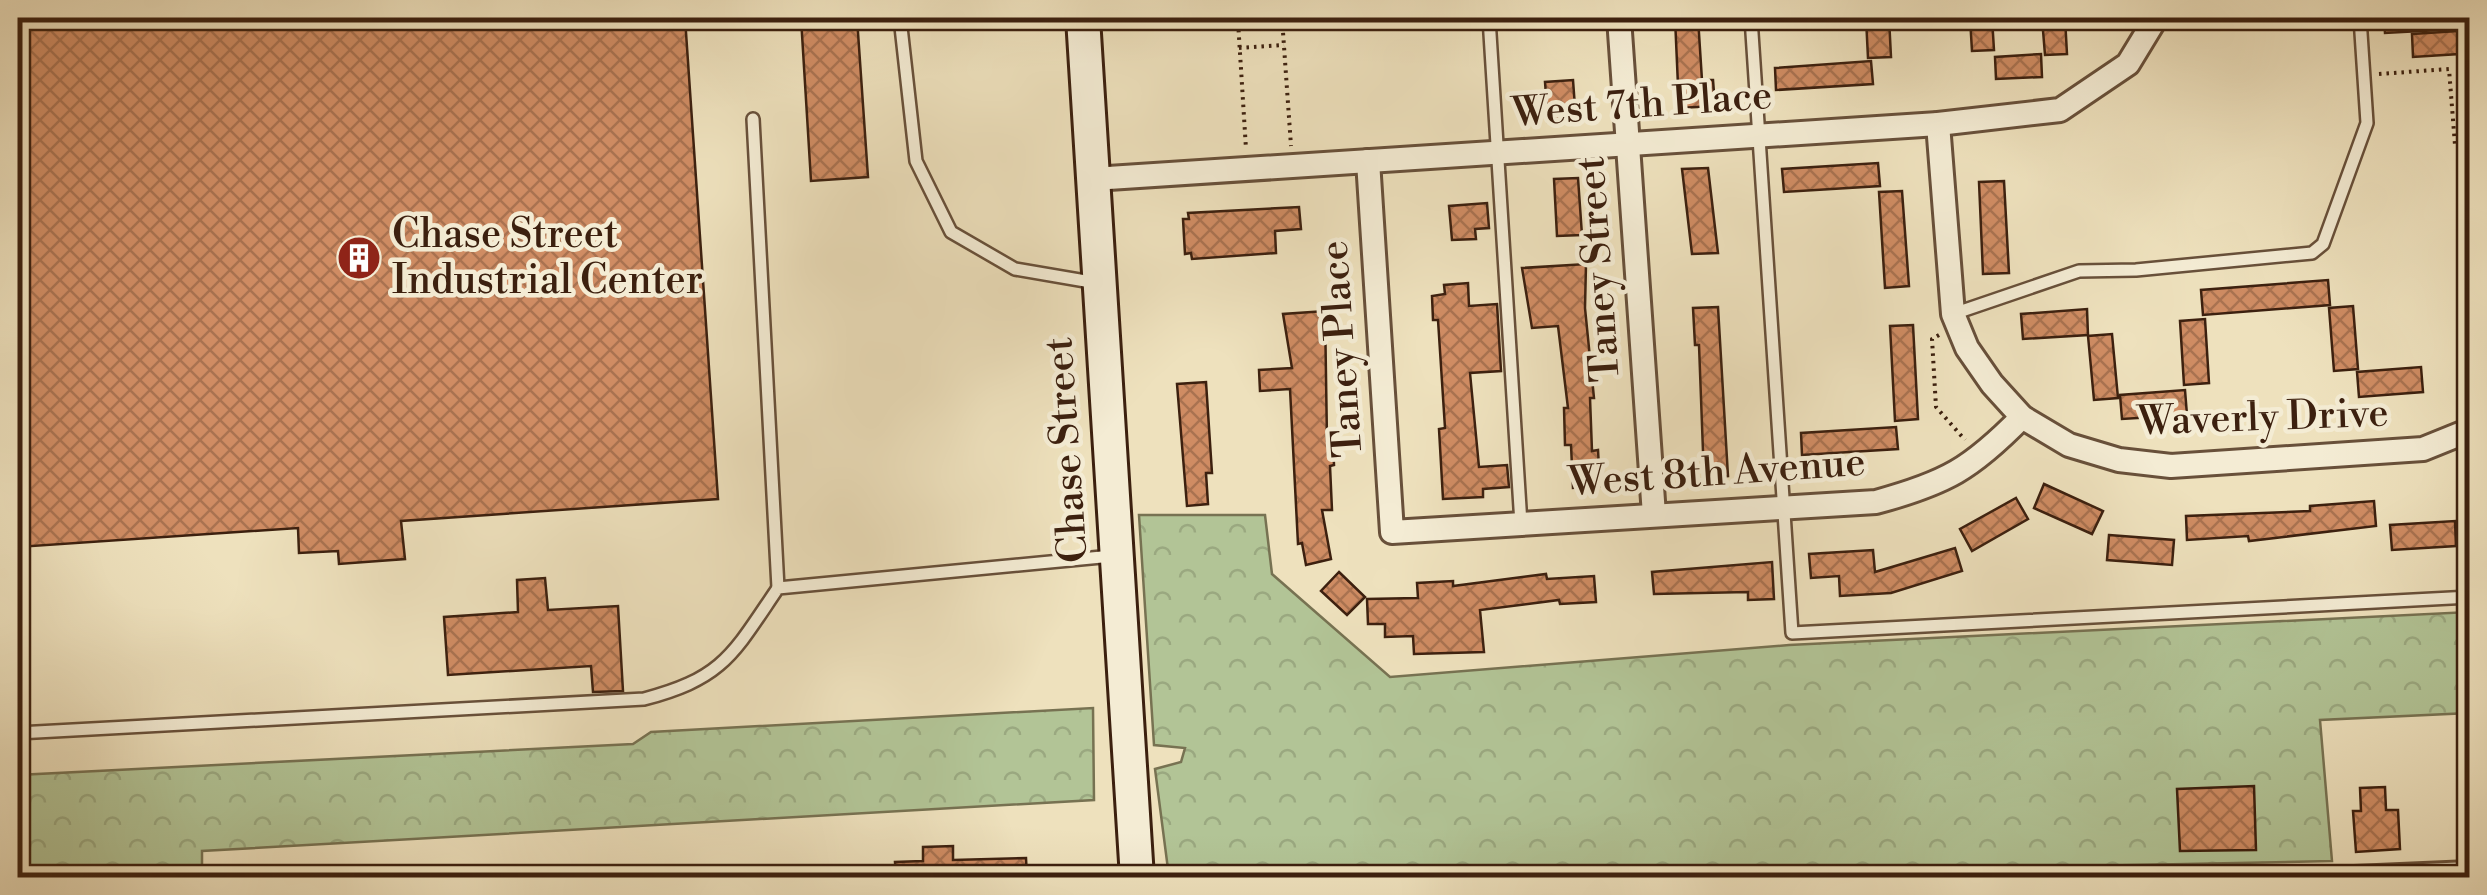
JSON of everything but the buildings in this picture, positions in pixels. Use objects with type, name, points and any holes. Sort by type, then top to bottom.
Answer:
[{"type":"street","name":"Chase Street","points":[[1084,18],[1137,878]]},
{"type":"street","name":"Taney Street","points":[[1619,18],[1654,515]]},
{"type":"street","name":"West 7th Place","points":[[1094,178],[1938,124],[2060,110],[2128,64],[2156,18]]},
{"type":"street","name":"Waverly Drive","points":[[1938,124],[1950,322],[1975,360],[2022,417],[2069,446],[2118,460],[2172,466],[2422,449],[2470,430]]},
{"type":"street","name":"Taney Place","points":[[1368,161],[1392,532]]},
{"type":"street","name":"West 8th Avenue","points":[[1392,532],[1876,502],[1933,487],[1980,460],[2022,417]]},
{"type":"street","points":[[2354,878],[2470,873]]},
{"type":"lane","points":[[900,18],[916,162],[951,232],[1014,269],[1100,283]]},
{"type":"lane","points":[[1489,18],[1521,524]]},
{"type":"lane","points":[[1751,18],[1792,633],[2470,597]]},
{"type":"lane","points":[[1950,322],[2078,270],[2136,270],[2312,253],[2322,244],[2362,148],[2367,123],[2360,18]]},
{"type":"lane","points":[[18,733],[644,699],[690,687],[715,671],[778,588],[753,119]]},
{"type":"lane","points":[[778,588],[1116,555]]},
{"type":"path","points":[[1206,18],[1207,23],[1238,21],[1248,169]]},
{"type":"path","points":[[1282,18],[1293,166]]},
{"type":"path","points":[[1239,48],[1284,45]]},
{"type":"path","points":[[2364,75],[2449,70],[2454,145]]},
{"type":"path","points":[[1950,322],[1932,339],[1936,407],[1972,448]]},
{"type":"green space","points":[[1139,515],[1265,515],[1272,574],[1390,677],[1789,645],[2469,612],[2469,713],[2320,720],[2332,861],[2083,866],[1904,878],[1169,877],[1155,769],[1181,762],[1185,748],[1154,745]]},
{"type":"green space","points":[[1093,708],[1094,800],[202,851],[202,877],[18,877],[27,871],[18,867],[18,775],[633,744],[651,732]]},
{"type":"place","name":"Chase Street Industrial Center","points":[[359,258]]}]
